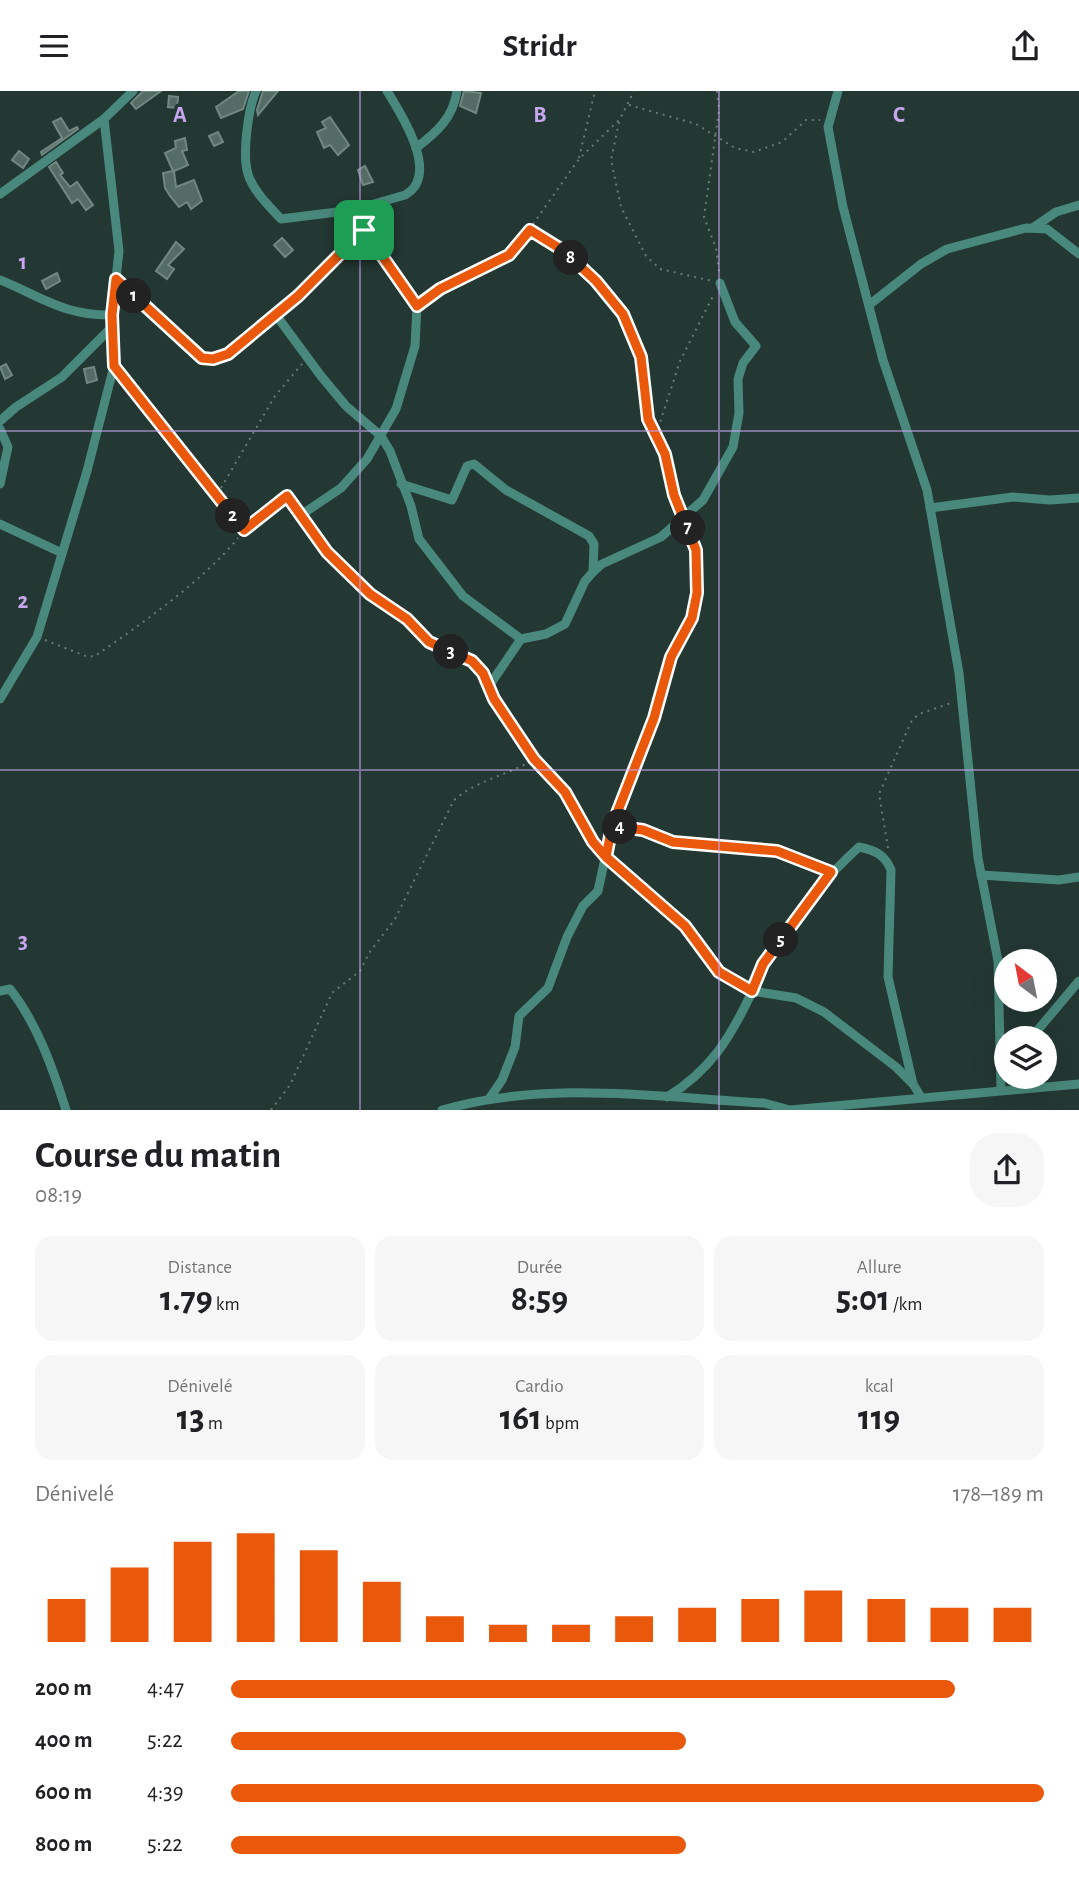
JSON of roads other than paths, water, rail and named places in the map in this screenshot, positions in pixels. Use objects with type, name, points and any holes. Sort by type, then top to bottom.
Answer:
[{"type":"street","points":[[0,194],[104,119],[133,91]]},
{"type":"street","points":[[256,91],[247,134],[247,172],[266,203],[285,220],[353,209],[412,191],[418,180],[419,165],[414,139],[387,91]]},
{"type":"street","points":[[416,148],[442,127],[452,112],[457,91]]},
{"type":"street","points":[[838,91],[828,120],[843,207],[883,361],[918,462],[930,508],[961,698],[981,875],[998,961],[1001,1026]]},
{"type":"street","points":[[0,699],[37,637],[88,471],[114,366],[112,315],[119,250],[104,119]]},
{"type":"street","points":[[869,305],[920,264],[947,249],[1034,227],[1056,212],[1079,205]]},
{"type":"street","points":[[301,515],[354,476],[381,436],[396,409],[415,346],[417,306],[364,230],[353,209]]},
{"type":"street","points":[[1034,227],[1050,231],[1079,254]]},
{"type":"street","points":[[0,281],[61,309],[84,315],[112,315]]},
{"type":"street","points":[[489,687],[521,639],[546,634],[565,624],[585,581],[602,564],[661,537],[702,500],[733,447],[739,413],[738,379],[743,363],[756,346],[735,322],[720,283]]},
{"type":"street","points":[[276,315],[346,406],[381,436],[390,451],[419,540],[463,596],[521,639]]},
{"type":"street","points":[[0,421],[16,407],[62,377],[112,327]]},
{"type":"street","points":[[114,366],[244,530],[284,496],[289,497],[327,552],[370,594],[407,619],[436,647],[472,661],[483,673],[534,759],[565,792],[593,842],[606,857],[685,926],[719,972],[752,991],[796,998],[824,1012],[913,1084]]},
{"type":"street","points":[[0,429],[8,447],[0,484]]},
{"type":"street","points":[[401,484],[452,500],[467,466],[474,464],[506,489],[589,536],[594,544],[593,572]]},
{"type":"street","points":[[489,1099],[502,1080],[515,1047],[519,1016],[548,988],[567,937],[583,906],[598,891],[612,826],[654,718],[671,657],[692,618],[696,602],[696,550],[674,495]]},
{"type":"street","points":[[930,508],[1013,497],[1049,500],[1079,498]]},
{"type":"street","points":[[0,524],[62,553]]},
{"type":"street","points":[[612,826],[643,830],[673,842],[777,851],[831,872]]},
{"type":"street","points":[[666,1098],[702,1073],[713,1060],[752,991],[763,964],[831,872],[859,847],[869,849],[887,859],[891,870],[892,903],[887,944],[889,988],[913,1084],[921,1097]]},
{"type":"street","points":[[981,875],[1059,880],[1079,877]]},
{"type":"street","points":[[1041,1026],[1079,981]]},
{"type":"street","points":[[0,991],[10,989],[20,1002],[54,1071],[66,1110]]},
{"type":"street","points":[[1057,1085],[1079,1084]]},
{"type":"street","points":[[442,1110],[489,1099],[581,1092],[764,1104],[790,1110],[1001,1089]]}]
